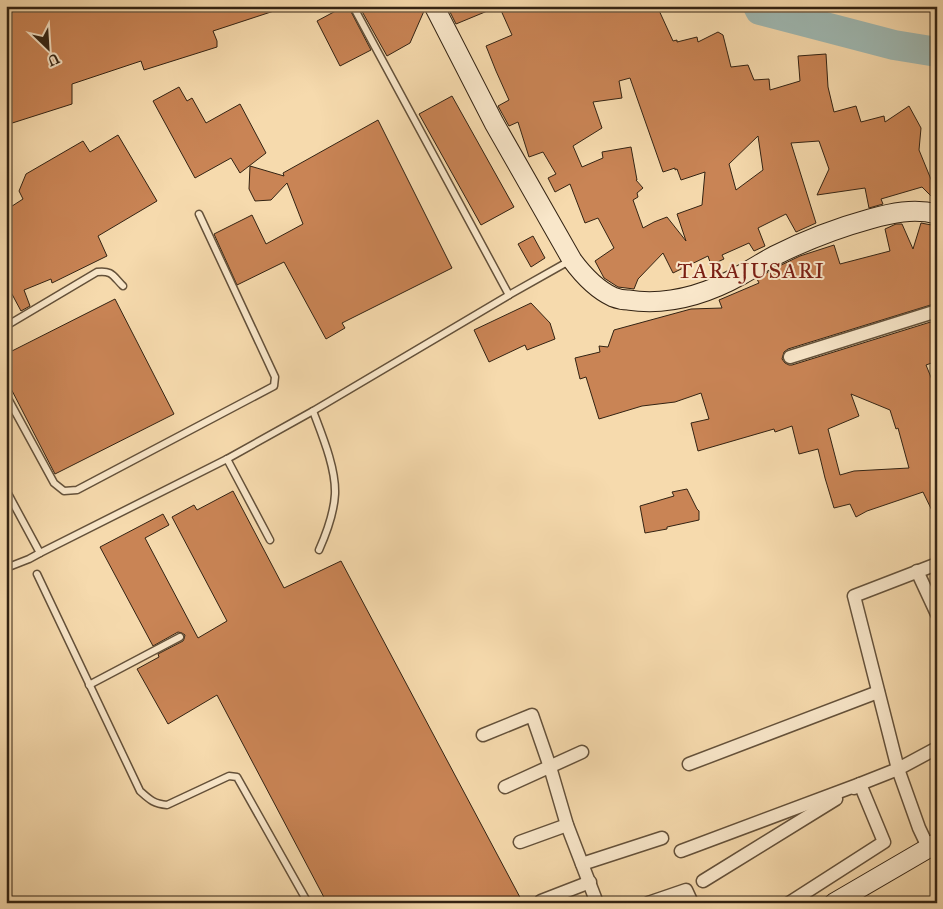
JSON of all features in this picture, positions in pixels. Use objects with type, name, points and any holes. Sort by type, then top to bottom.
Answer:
[{"type":"street","points":[[434,6],[494,123],[572,260],[598,289],[616,299],[640,302],[668,301],[703,293],[740,276],[804,242],[858,222],[891,213],[918,211],[937,214]]},
{"type":"street","points":[[790,358],[937,311]]},
{"type":"street","points":[[834,903],[932,845],[919,828],[898,769],[854,596],[937,564]]},
{"type":"street","points":[[917,571],[937,614]]},
{"type":"street","points":[[689,764],[878,692]]},
{"type":"street","points":[[483,734],[532,714],[567,825],[597,903]]},
{"type":"street","points":[[681,851],[898,769],[937,748]]},
{"type":"street","points":[[505,787],[582,752]]},
{"type":"street","points":[[703,881],[860,784]]},
{"type":"street","points":[[789,903],[884,842],[860,784]]},
{"type":"street","points":[[520,842],[567,825]]},
{"type":"street","points":[[582,864],[662,838]]},
{"type":"street","points":[[541,902],[590,882]]},
{"type":"street","points":[[648,903],[686,890],[692,903]]},
{"type":"lane","points":[[353,6],[509,295]]},
{"type":"lane","points":[[6,395],[54,483],[64,491],[78,490],[274,386],[275,377],[199,214]]},
{"type":"lane","points":[[6,568],[30,561],[40,553],[227,459],[572,260]]},
{"type":"lane","points":[[6,326],[96,272],[105,271],[111,274],[123,286]]},
{"type":"lane","points":[[314,410],[332,465],[335,493],[329,527],[320,550]]},
{"type":"lane","points":[[227,459],[270,540]]},
{"type":"lane","points":[[6,490],[40,553]]},
{"type":"lane","points":[[37,574],[140,791],[148,799],[158,804],[167,805],[229,776],[237,777],[308,903]]},
{"type":"lane","points":[[90,686],[180,637]]},
{"type":"building","points":[[6,6],[280,6],[280,9],[213,31],[217,47],[144,70],[141,61],[72,84],[72,104],[6,125]]},
{"type":"building","points":[[348,6],[371,50],[340,66],[317,21]]},
{"type":"building","points":[[359,6],[423,6],[424,11],[410,43],[387,56]]},
{"type":"building","points":[[447,6],[497,6],[497,7],[456,24]]},
{"type":"building","points":[[499,6],[657,6],[673,41],[677,40],[677,42],[697,37],[698,42],[718,32],[723,35],[731,67],[748,65],[754,80],[769,79],[770,90],[800,81],[798,56],[826,54],[828,87],[834,112],[856,106],[861,122],[884,116],[885,122],[909,106],[921,128],[919,150],[937,194],[937,202],[922,187],[881,199],[883,204],[869,208],[865,188],[817,195],[829,169],[819,141],[791,143],[816,223],[796,232],[786,214],[758,228],[765,246],[754,251],[749,243],[722,255],[724,259],[711,265],[708,256],[673,273],[663,253],[638,279],[634,289],[618,287],[604,278],[595,261],[614,248],[598,218],[585,223],[570,184],[555,192],[548,178],[556,174],[543,152],[529,157],[518,122],[509,126],[498,106],[509,100],[486,46],[512,35]],"holes":[[[630,78],[663,172],[675,168],[681,180],[705,172],[702,205],[677,214],[686,241],[667,217],[643,228],[633,200],[638,197],[637,193],[643,188],[636,180],[631,147],[602,152],[603,158],[582,167],[573,146],[602,128],[593,102],[622,98],[619,81]],[[758,136],[763,170],[736,190],[729,164]]]},
{"type":"building","points":[[179,87],[187,101],[192,98],[206,123],[240,104],[266,153],[240,173],[231,158],[195,178],[153,101]]},
{"type":"building","points":[[452,96],[514,207],[481,225],[419,114]]},
{"type":"building","points":[[378,120],[452,268],[342,323],[345,328],[326,339],[284,262],[237,285],[214,234],[252,215],[266,244],[303,224],[287,183],[271,200],[255,201],[249,189],[250,166],[284,176],[283,173]]},
{"type":"building","points":[[118,135],[157,201],[98,236],[107,256],[52,283],[51,279],[24,290],[30,306],[21,311],[6,283],[6,210],[23,199],[19,191],[26,174],[83,141],[90,152]]},
{"type":"building","points":[[921,223],[937,226],[937,303],[788,349],[784,352],[782,359],[785,363],[792,365],[937,320],[937,361],[926,365],[937,392],[937,521],[923,492],[867,511],[856,517],[850,504],[834,508],[818,449],[799,454],[792,426],[775,432],[774,429],[698,451],[691,423],[709,419],[701,393],[675,402],[642,406],[599,419],[586,377],[580,379],[575,358],[600,352],[599,346],[608,347],[614,330],[691,309],[722,308],[719,300],[759,283],[757,279],[800,256],[834,245],[840,264],[890,251],[885,229],[896,224],[902,224],[913,249]],"holes":[[[851,394],[890,410],[896,429],[898,428],[909,468],[854,471],[840,475],[828,429],[859,416]]]},
{"type":"building","points":[[533,236],[545,258],[531,267],[518,244]]},
{"type":"building","points":[[115,299],[174,414],[55,474],[6,379],[6,354]]},
{"type":"building","points":[[531,303],[550,323],[555,339],[527,350],[525,345],[489,362],[474,330]]},
{"type":"building","points":[[687,489],[699,511],[699,520],[645,533],[640,506],[674,496],[672,492]]},
{"type":"building","points":[[233,491],[284,588],[341,561],[523,903],[327,903],[217,695],[168,724],[137,669],[159,657],[158,654],[183,641],[185,635],[178,632],[153,646],[100,547],[163,514],[169,525],[145,538],[198,638],[227,621],[172,517],[194,505],[197,510]]},
{"type":"waterway","points":[[758,6],[760,10],[894,45],[937,52]]},
{"type":"district","name":"TARAJUSARI","points":[[751,270]]}]
